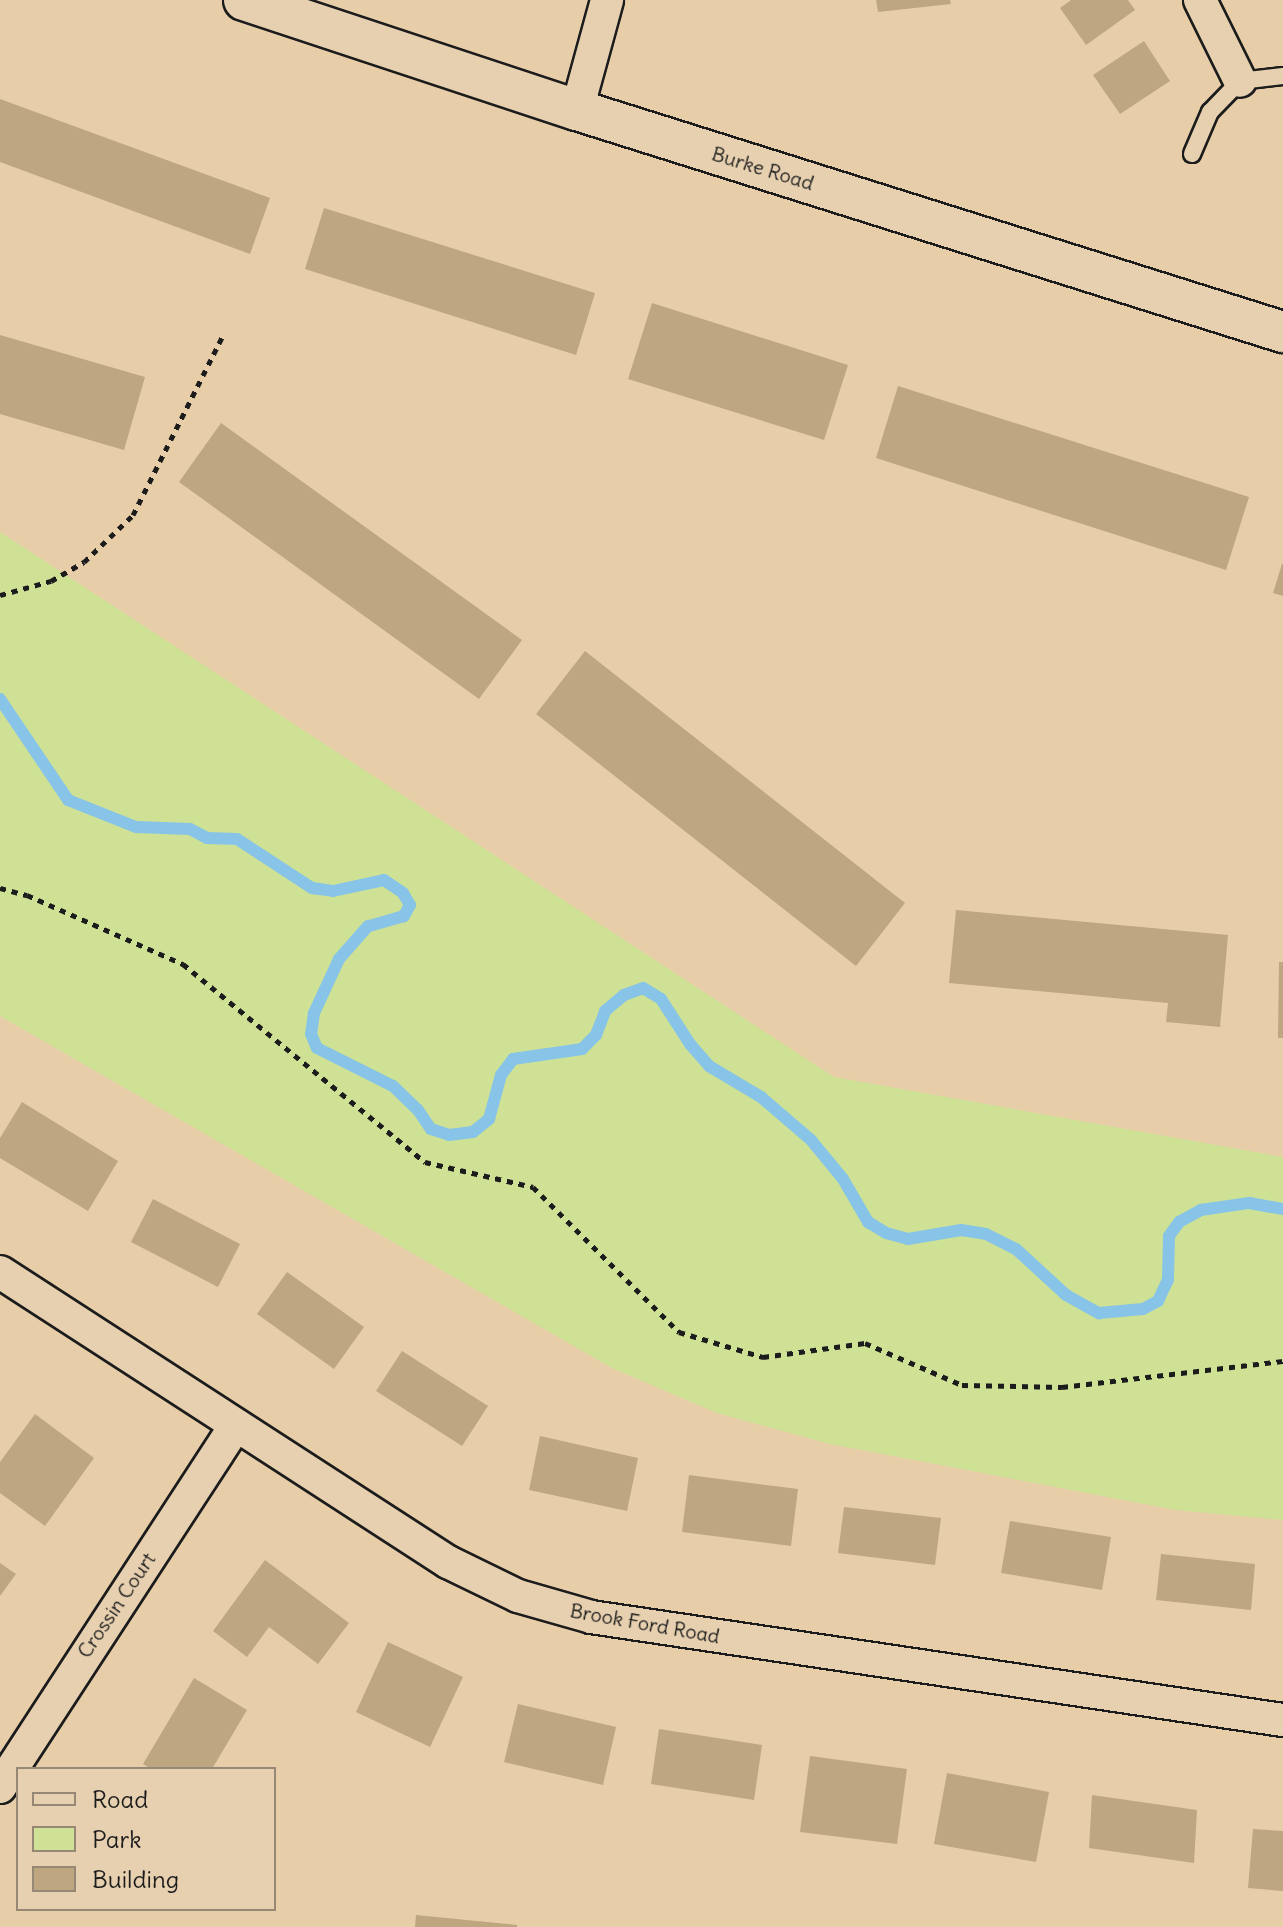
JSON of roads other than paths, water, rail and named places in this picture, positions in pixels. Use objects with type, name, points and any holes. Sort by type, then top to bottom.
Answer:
[{"type":"street","name":"Burke Road","points":[[244,0],[577,110],[1283,332]]},
{"type":"street","points":[[577,110],[607,0]]},
{"type":"street","points":[[1200,0],[1240,81]]},
{"type":"street","name":"Brook Ford Road","points":[[0,1272],[448,1562],[518,1596],[591,1617],[1283,1720]]},
{"type":"street","name":"Crossin Court","points":[[0,1787],[236,1425]]},
{"type":"lane","points":[[1192,154],[1210,112],[1240,81],[1283,76]]},
{"type":"waterway","points":[[0,699],[68,800],[136,827],[190,829],[207,838],[237,839],[312,888],[333,891],[384,880],[403,893],[410,905],[404,916],[368,926],[339,959],[314,1013],[311,1034],[317,1048],[393,1086],[418,1110],[431,1129],[449,1135],[473,1132],[489,1119],[501,1075],[513,1059],[582,1049],[596,1035],[605,1011],[624,995],[643,988],[661,999],[690,1044],[709,1066],[761,1097],[811,1140],[843,1179],[868,1222],[886,1233],[908,1239],[961,1230],[986,1234],[1016,1249],[1066,1295],[1099,1313],[1143,1309],[1158,1301],[1168,1280],[1169,1236],[1179,1222],[1201,1210],[1249,1203],[1283,1209]]}]
